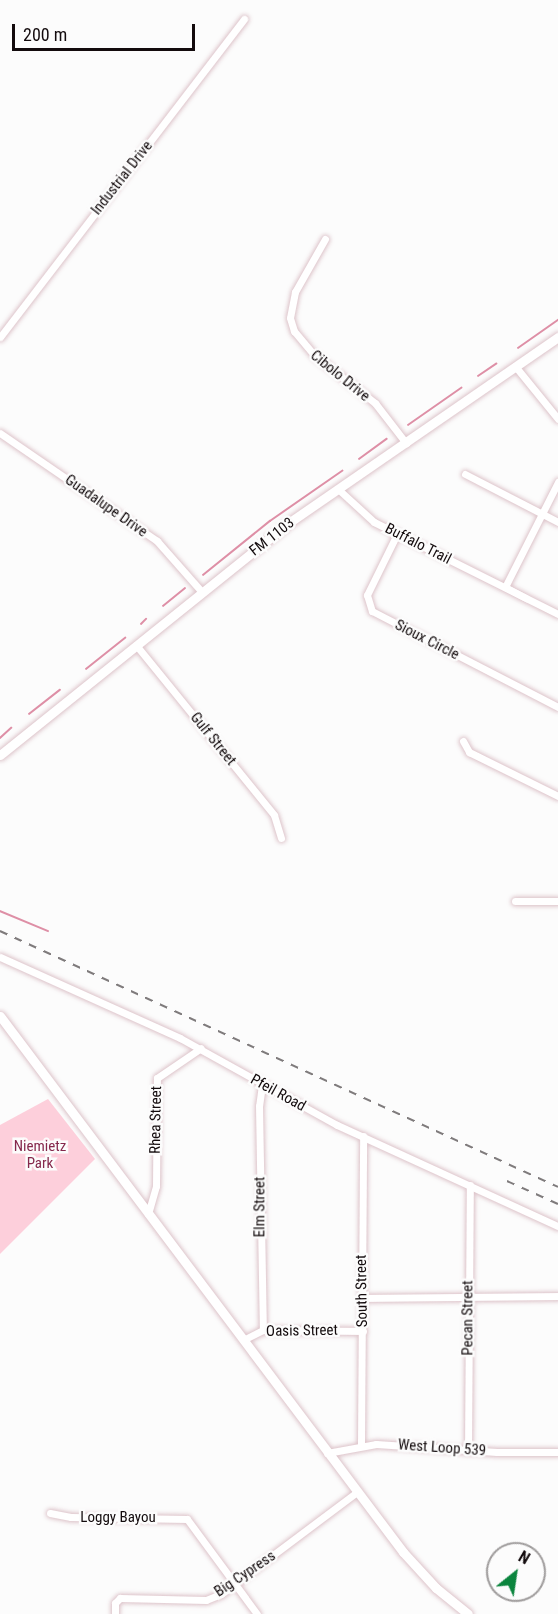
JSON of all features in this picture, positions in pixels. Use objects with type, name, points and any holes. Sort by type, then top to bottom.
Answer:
[{"type":"main road","name":"FM 1103","points":[[0,755],[202,592],[338,489],[558,337]]},
{"type":"main road","points":[[0,1016],[327,1453],[417,1569],[468,1614]]},
{"type":"street","name":"Industrial Drive","points":[[0,337],[244,19]]},
{"type":"street","name":"Cibolo Drive","points":[[325,239],[295,292],[290,318],[294,331],[314,355],[375,403],[406,443]]},
{"type":"street","points":[[515,366],[558,419]]},
{"type":"street","name":"Guadalupe Drive","points":[[0,433],[157,541],[202,592]]},
{"type":"street","points":[[465,474],[558,522]]},
{"type":"street","points":[[505,587],[558,482]]},
{"type":"street","name":"Buffalo Trail","points":[[338,489],[366,516],[397,534],[558,614]]},
{"type":"street","name":"Sioux Circle","points":[[397,534],[367,595],[372,611],[558,706]]},
{"type":"street","name":"Gulf Street","points":[[136,645],[274,815],[281,838]]},
{"type":"street","points":[[463,741],[469,752],[558,796]]},
{"type":"street","points":[[515,901],[558,901]]},
{"type":"street","name":"Pfeil Road","points":[[0,957],[201,1048],[262,1085],[363,1136],[558,1226]]},
{"type":"street","name":"Rhea Street","points":[[148,1214],[156,1186],[155,1086],[163,1072],[201,1048]]},
{"type":"street","name":"Elm Street","points":[[262,1085],[259,1106],[263,1330]]},
{"type":"street","name":"South Street","points":[[361,1445],[363,1136]]},
{"type":"street","name":"Pecan Street","points":[[468,1450],[470,1185]]},
{"type":"street","points":[[362,1298],[558,1296]]},
{"type":"street","name":"Oasis Street","points":[[243,1340],[263,1330],[363,1331]]},
{"type":"street","name":"West Loop 539","points":[[327,1453],[361,1445],[558,1452]]},
{"type":"street","name":"Big Cypress","points":[[115,1614],[115,1603],[120,1598],[206,1600],[236,1584],[357,1492]]},
{"type":"street","name":"Loggy Bayou","points":[[50,1513],[71,1517],[187,1520],[236,1584]]},
{"type":"street","points":[[236,1584],[257,1614]]},
{"type":"green space","name":"Niemietz Park","points":[[48,1099],[95,1159],[0,1254],[0,1125]]},
{"type":"waterway","points":[[518,348],[558,320]]},
{"type":"waterway","points":[[478,376],[496,364]]},
{"type":"waterway","points":[[408,425],[461,388]]},
{"type":"waterway","points":[[359,459],[387,439]]},
{"type":"waterway","points":[[203,575],[270,521],[342,471]]},
{"type":"waterway","points":[[163,606],[185,588]]},
{"type":"waterway","points":[[141,624],[146,619]]},
{"type":"waterway","points":[[86,669],[125,638]]},
{"type":"waterway","points":[[29,714],[60,690]]},
{"type":"waterway","points":[[0,738],[11,728]]},
{"type":"waterway","points":[[0,911],[48,931]]},
{"type":"railway","points":[[0,931],[558,1187]]},
{"type":"railway","points":[[507,1181],[558,1204]]}]
